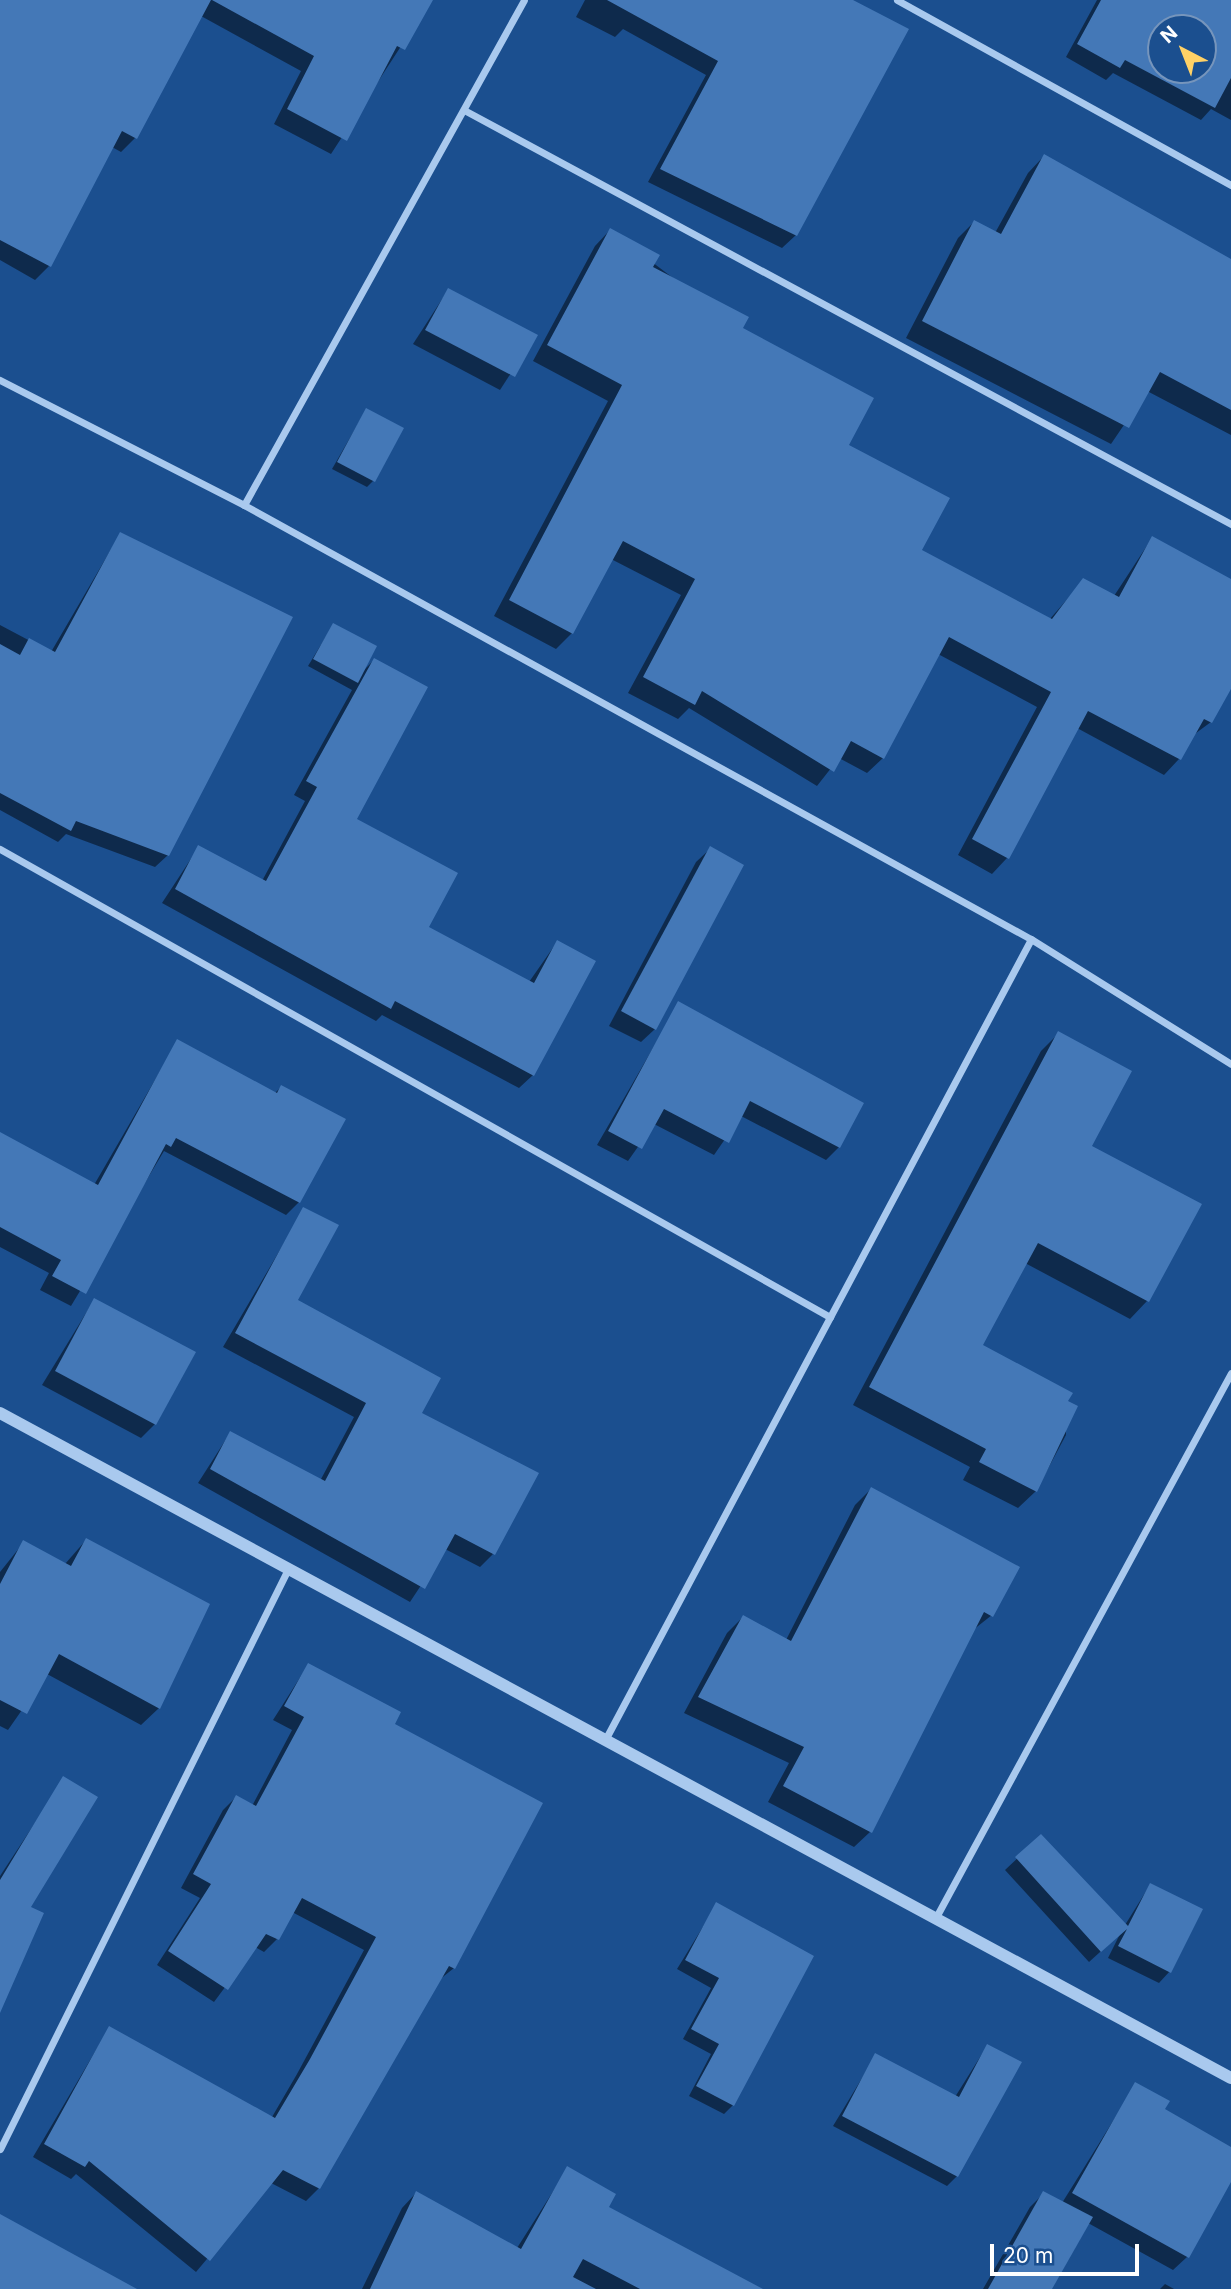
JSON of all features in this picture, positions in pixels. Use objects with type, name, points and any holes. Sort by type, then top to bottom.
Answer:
[{"type":"street","points":[[244,505],[524,0]]},
{"type":"street","points":[[897,0],[1231,185]]},
{"type":"street","points":[[464,110],[1231,524]]},
{"type":"street","points":[[0,380],[244,505],[1031,939],[1231,1064]]},
{"type":"street","points":[[0,849],[830,1317]]},
{"type":"street","points":[[605,1740],[1031,939]]},
{"type":"street","points":[[935,1919],[1231,1373]]},
{"type":"street","points":[[0,1413],[1231,2078]]},
{"type":"street","points":[[0,2149],[288,1569]]},
{"type":"building","points":[[0,0],[211,0],[137,139],[122,131],[51,267],[0,240]]},
{"type":"building","points":[[212,0],[433,0],[405,50],[397,46],[347,141],[287,109],[314,56]]},
{"type":"building","points":[[607,0],[853,0],[909,29],[797,236],[660,169],[718,61]]},
{"type":"building","points":[[1101,0],[1231,0],[1231,78],[1215,108],[1170,84],[1217,84],[1217,14],[1147,14],[1147,72],[1125,60],[1120,68],[1077,44]]},
{"type":"building","points":[[1044,154],[1231,259],[1231,410],[1160,372],[1129,428],[922,321],[974,220],[1001,234]]},
{"type":"building","points":[[610,228],[660,255],[653,267],[749,317],[743,328],[874,398],[849,445],[950,498],[922,550],[1052,619],[1083,578],[1119,597],[1152,536],[1231,579],[1231,689],[1212,723],[1204,719],[1181,760],[1088,711],[1009,859],[972,839],[1051,692],[949,637],[884,759],[851,741],[834,772],[702,691],[695,705],[643,677],[695,579],[623,541],[573,634],[509,600],[622,385],[547,345]]},
{"type":"building","points":[[448,288],[538,335],[515,377],[425,330]]},
{"type":"building","points":[[366,408],[404,428],[375,482],[337,462]]},
{"type":"building","points":[[120,532],[293,617],[169,856],[76,821],[71,831],[0,793],[0,644],[20,655],[29,638],[55,652]]},
{"type":"building","points":[[333,623],[377,646],[358,683],[313,659]]},
{"type":"building","points":[[374,658],[428,687],[357,819],[458,873],[429,927],[534,983],[557,940],[596,961],[534,1076],[395,1001],[391,1009],[175,889],[198,845],[266,881],[317,787],[306,781]]},
{"type":"building","points":[[710,846],[744,865],[656,1030],[621,1011]]},
{"type":"building","points":[[678,1001],[864,1103],[840,1148],[750,1101],[729,1143],[664,1109],[642,1149],[608,1131]]},
{"type":"building","points":[[1058,1031],[1132,1071],[1092,1146],[1202,1204],[1149,1302],[1038,1243],[983,1345],[1073,1393],[1068,1401],[1078,1406],[1037,1492],[979,1462],[986,1449],[869,1387]]},
{"type":"building","points":[[177,1039],[277,1093],[281,1085],[346,1119],[300,1203],[176,1138],[171,1147],[166,1144],[86,1294],[52,1276],[61,1260],[0,1227],[0,1132],[98,1185]]},
{"type":"building","points":[[303,1207],[339,1225],[298,1300],[441,1378],[422,1413],[539,1473],[495,1555],[455,1534],[425,1589],[210,1469],[230,1431],[325,1481],[366,1403],[235,1333]]},
{"type":"building","points":[[94,1298],[196,1352],[156,1425],[55,1371]]},
{"type":"building","points":[[871,1487],[1020,1567],[993,1617],[984,1612],[872,1833],[783,1786],[804,1747],[698,1697],[743,1615],[791,1641]]},
{"type":"building","points":[[86,1538],[210,1604],[160,1709],[59,1654],[27,1714],[0,1700],[0,1584],[23,1540],[71,1566]]},
{"type":"building","points":[[308,1663],[401,1712],[395,1724],[543,1803],[455,1969],[449,1966],[320,2189],[283,2170],[210,2261],[89,2161],[85,2167],[44,2144],[109,2026],[275,2118],[310,2059],[376,1937],[302,1898],[279,1940],[266,1934],[228,1990],[168,1951],[211,1884],[193,1874],[236,1795],[256,1806],[304,1717],[284,1706]]},
{"type":"building","points":[[63,1776],[98,1797],[31,1907],[44,1913],[0,2013],[0,1880]]},
{"type":"building","points":[[1041,1834],[1128,1926],[1150,1883],[1203,1909],[1171,1973],[1118,1946],[1127,1929],[1101,1952],[1015,1857]]},
{"type":"building","points":[[716,1902],[814,1956],[734,2106],[696,2086],[719,2044],[691,2029],[719,1978],[685,1960]]},
{"type":"building","points":[[987,2044],[1022,2062],[958,2177],[842,2116],[875,2053],[959,2097]]},
{"type":"building","points":[[1135,2082],[1170,2101],[1165,2109],[1231,2147],[1231,2182],[1189,2258],[1072,2193]]},
{"type":"building","points":[[567,2166],[616,2194],[609,2207],[763,2289],[640,2289],[583,2259],[573,2277],[596,2289],[370,2289],[416,2191],[521,2249]]},
{"type":"building","points":[[1043,2191],[1093,2217],[1052,2289],[988,2289]]},
{"type":"building","points":[[0,2214],[137,2289],[0,2289]]}]
